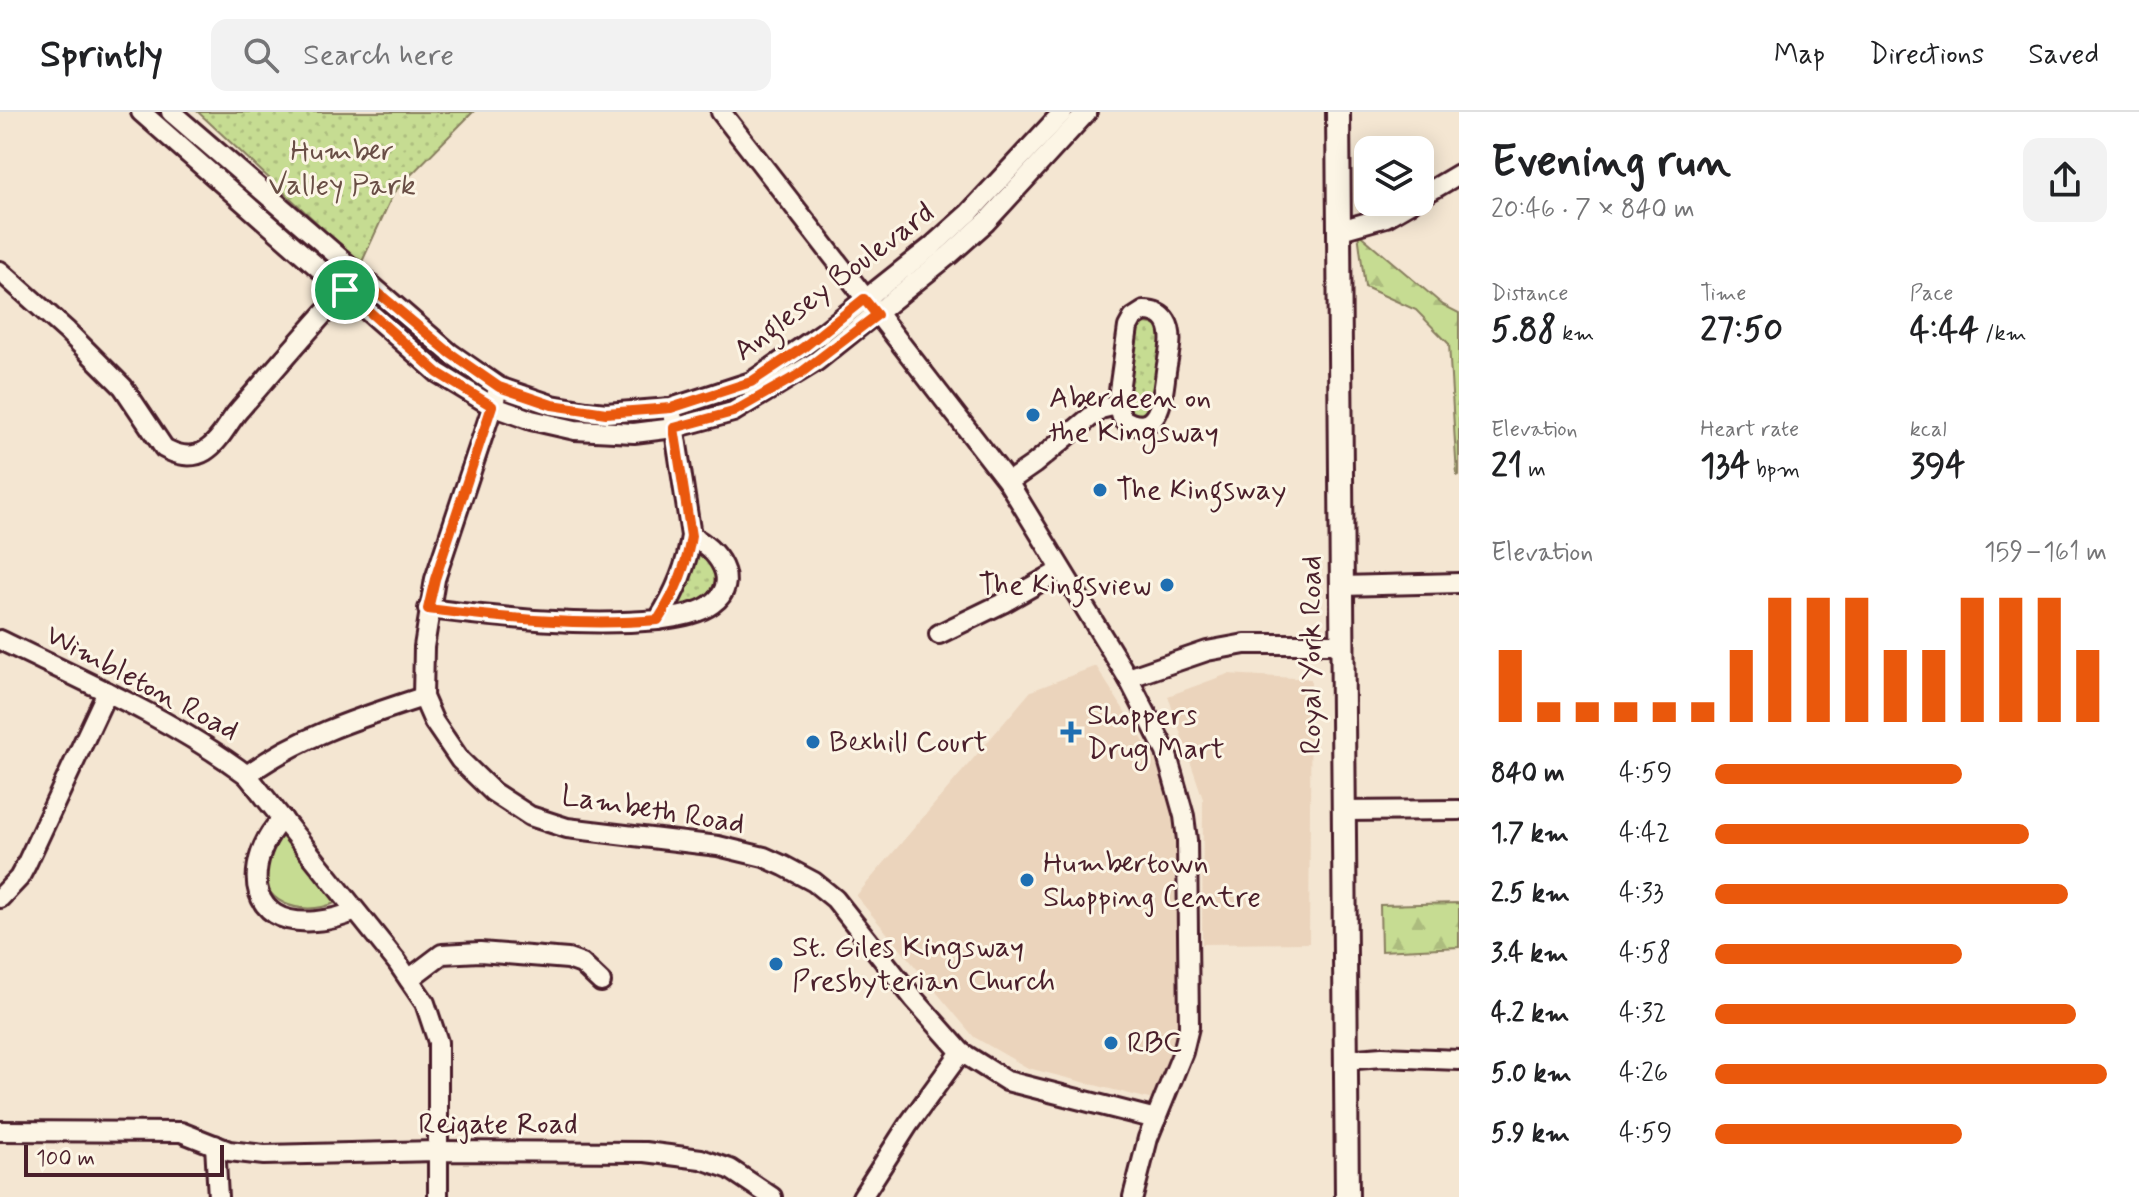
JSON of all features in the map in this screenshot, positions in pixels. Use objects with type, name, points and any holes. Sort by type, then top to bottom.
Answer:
[{"type":"main road","name":"Royal York Road","points":[[1338,112],[1345,1196]]},
{"type":"street","name":"Anglesey Boulevard","points":[[141,112],[438,373],[492,406],[531,420],[575,430],[634,433],[674,428],[733,412],[798,375],[877,315],[986,222],[1087,112]]},
{"type":"street","name":"Anglesey Boulevard","points":[[171,112],[358,276],[450,353],[499,387],[552,405],[606,413],[671,408],[751,382],[804,347],[931,247],[969,213],[1063,112]]},
{"type":"street","points":[[721,112],[1008,482],[1128,678],[1170,764],[1187,840],[1189,1027],[1183,1052],[1145,1148],[1133,1197]]},
{"type":"street","points":[[1434,189],[1459,174]]},
{"type":"street","points":[[1337,231],[1388,216]]},
{"type":"street","points":[[0,271],[123,387],[164,448],[175,454],[193,456],[217,441],[236,413],[358,276]]},
{"type":"street","points":[[1144,311],[1160,314],[1166,320],[1171,339],[1159,414],[1145,423],[1130,423],[1123,419],[1117,405],[1128,327],[1133,318],[1144,311]]},
{"type":"street","points":[[247,775],[269,759],[339,725],[423,697],[428,609],[435,579],[499,387]]},
{"type":"street","points":[[1008,482],[1100,409],[1117,405]]},
{"type":"street","points":[[658,620],[684,566],[691,536],[671,408]]},
{"type":"street","points":[[428,609],[615,624],[658,620],[702,610],[714,603],[725,585],[725,573],[714,550],[691,536]]},
{"type":"street","points":[[939,634],[1061,570]]},
{"type":"street","points":[[1341,586],[1459,583]]},
{"type":"street","name":"Wimbleton Road","points":[[0,640],[107,692],[217,752],[247,775],[409,979],[425,1003],[438,1042],[438,1197]]},
{"type":"street","points":[[1128,678],[1224,647],[1284,643],[1341,644]]},
{"type":"street","points":[[0,898],[19,878],[26,865],[107,692]]},
{"type":"street","name":"Lambeth Road","points":[[423,697],[434,722],[460,760],[493,792],[530,816],[567,828],[718,846],[764,857],[814,882],[843,908],[914,999],[961,1052],[1007,1081],[1156,1119]]},
{"type":"street","points":[[1342,811],[1459,810]]},
{"type":"street","points":[[283,819],[268,834],[259,861],[258,889],[268,909],[279,916],[299,920],[327,919],[355,911]]},
{"type":"street","points":[[409,979],[442,954],[480,952],[568,959],[582,964],[601,982]]},
{"type":"street","points":[[862,1197],[908,1125],[961,1052]]},
{"type":"street","points":[[1344,1060],[1382,1057],[1459,1060]]},
{"type":"street","name":"Reigate Road","points":[[0,1131],[181,1132],[229,1151],[264,1155],[436,1151],[645,1152],[701,1159],[730,1169],[772,1197]]},
{"type":"street","points":[[215,1145],[218,1197]]},
{"type":"shaded area","points":[[1096,666],[1160,767],[1177,829],[1182,950],[1179,1029],[1153,1100],[1028,1068],[974,1037],[856,896],[1031,691]]},
{"type":"shaded area","points":[[1228,674],[1311,679],[1309,943],[1202,944],[1203,799],[1168,696]]},
{"type":"green space","points":[[150,112],[167,112],[344,273],[344,278]]},
{"type":"green space","name":"Humber Valley Park","points":[[198,112],[473,112],[394,192],[361,264]]},
{"type":"green space","points":[[1358,233],[1443,305],[1459,313],[1457,476],[1449,344],[1416,310],[1365,287]]},
{"type":"green space","points":[[363,288],[486,387],[486,393],[460,381],[359,293]]},
{"type":"green space","points":[[1145,323],[1156,326],[1162,335],[1155,404],[1149,413],[1134,414],[1126,404],[1134,332]]},
{"type":"green space","points":[[506,398],[661,417],[662,420],[660,423],[603,426],[542,418],[506,402]]},
{"type":"green space","points":[[700,552],[714,570],[712,588],[697,603],[675,603],[695,556]]},
{"type":"green space","points":[[281,825],[336,895],[335,903],[322,907],[296,907],[274,897],[267,887],[263,875],[264,860]]},
{"type":"green space","points":[[1459,903],[1459,947],[1381,951],[1380,905]]},
{"type":"place","name":"Aberdeen on the Kingsway","points":[[1033,415]]},
{"type":"place","name":"The Kingsway","points":[[1100,490]]},
{"type":"place","name":"The Kingsview","points":[[1167,585]]},
{"type":"place","name":"Shoppers Drug Mart","points":[[1071,732]]},
{"type":"place","name":"Bexhill Court","points":[[813,742]]},
{"type":"place","name":"Humbertown Shopping Centre","points":[[1027,880]]},
{"type":"place","name":"St. Giles Kingsway Presbyterian Church","points":[[776,964]]},
{"type":"place","name":"RBC","points":[[1111,1043]]},
{"type":"route","points":[[358,276],[450,353],[499,387],[552,405],[606,413],[671,408],[751,382],[804,347],[864,299],[877,315],[798,375],[733,412],[674,428],[691,536],[689,553],[666,607],[658,620],[615,624],[575,623],[428,609],[492,406],[438,373],[345,290],[358,276]]}]
